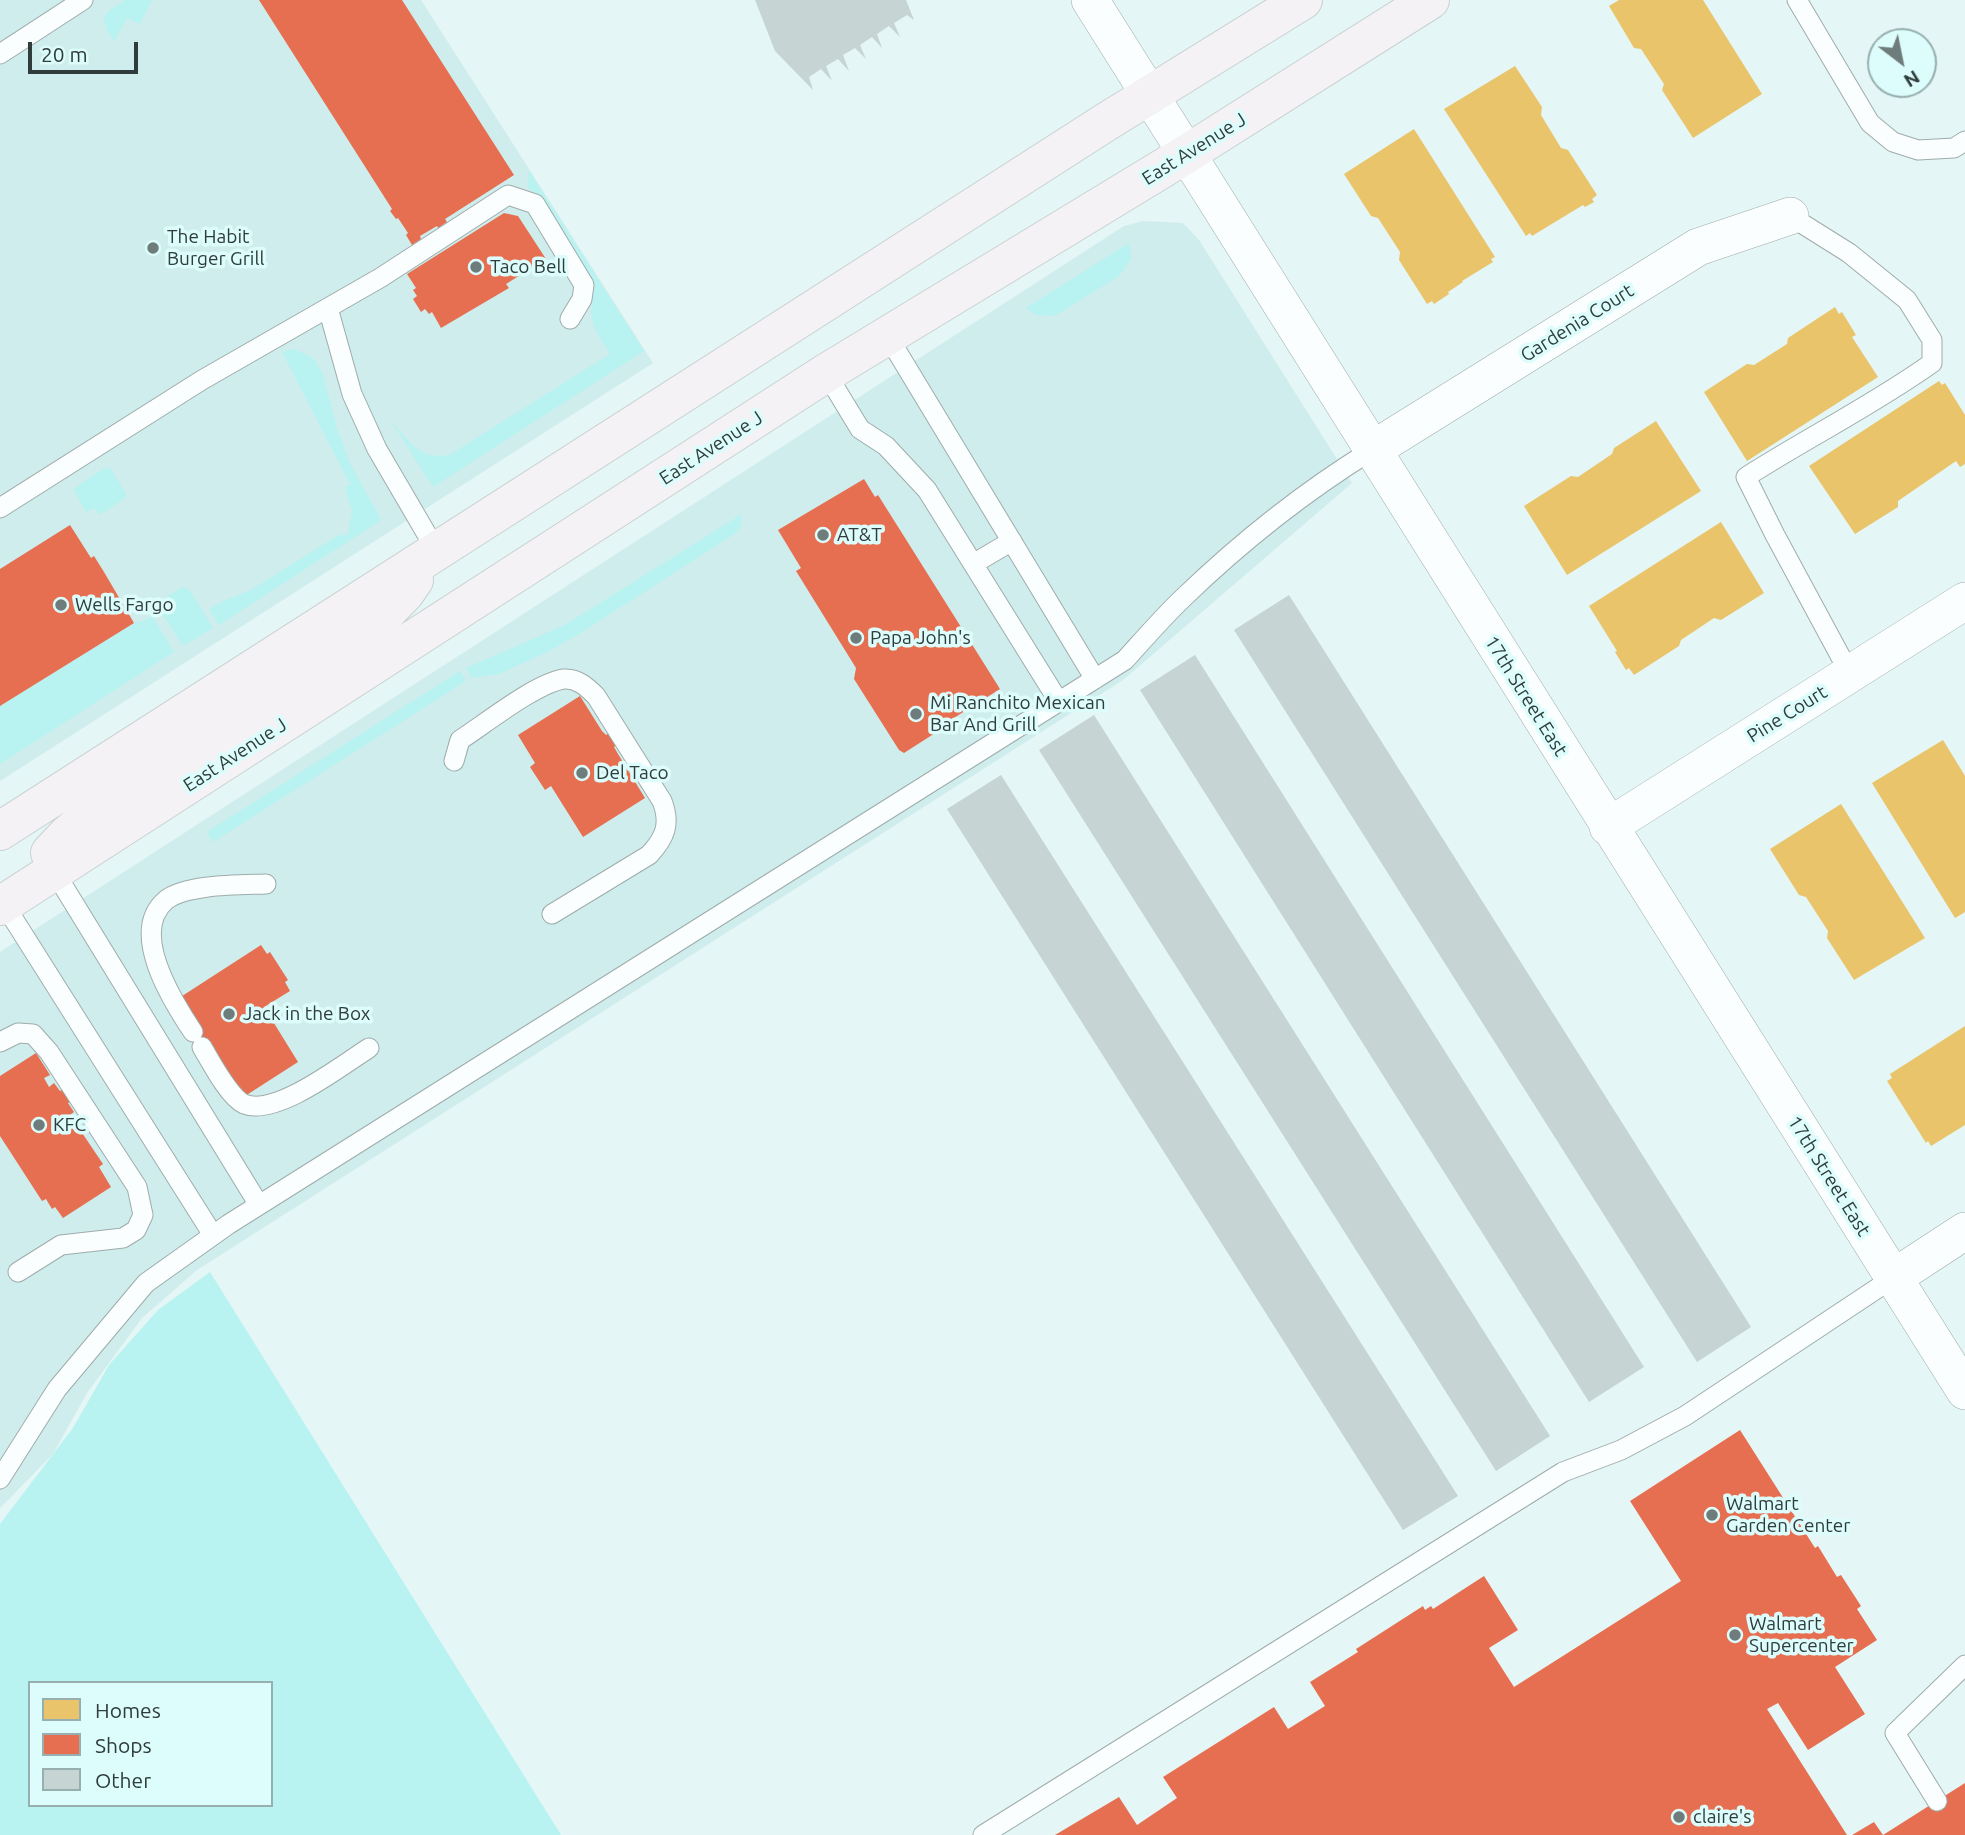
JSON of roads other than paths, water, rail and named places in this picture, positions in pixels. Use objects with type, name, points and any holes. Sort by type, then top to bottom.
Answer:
[{"type":"main road","points":[[0,831],[1303,0]]},
{"type":"main road","name":"East Avenue J","points":[[2,905],[826,373],[1188,153],[1430,0]]},
{"type":"main road","points":[[50,873],[50,853],[100,807],[371,628],[405,593],[436,551]]},
{"type":"street","name":"17th Street East","points":[[1090,0],[1965,1391]]},
{"type":"street","name":"Gardenia Court","points":[[1372,450],[1698,247],[1790,216]]},
{"type":"street","name":"Pine Court","points":[[1608,827],[1965,601]]},
{"type":"street","points":[[1893,1278],[1965,1231]]},
{"type":"lane","points":[[0,54],[83,0]]},
{"type":"lane","points":[[1797,0],[1870,123],[1893,142],[1918,150],[1954,148],[1965,141]]},
{"type":"lane","points":[[0,508],[202,380],[380,278],[508,195],[535,204],[584,285],[582,299],[570,319]]},
{"type":"lane","points":[[1790,216],[1850,253],[1907,300],[1932,340],[1932,363],[1893,391],[1746,477],[1850,674]]},
{"type":"lane","points":[[328,308],[357,405],[377,449],[436,551]]},
{"type":"lane","points":[[887,335],[1095,679]]},
{"type":"lane","points":[[826,373],[860,429],[886,446],[927,490],[1059,702]]},
{"type":"lane","points":[[0,1479],[57,1389],[146,1283],[259,1205],[1125,660],[1182,598],[1271,520],[1326,478],[1372,450]]},
{"type":"lane","points":[[973,564],[1012,541]]},
{"type":"lane","points":[[454,761],[460,740],[548,684],[566,679],[583,684],[596,696],[662,802],[667,814],[666,827],[661,842],[649,855],[552,914]]},
{"type":"lane","points":[[50,873],[259,1205]]},
{"type":"lane","points":[[266,884],[228,885],[184,891],[167,899],[156,912],[151,934],[153,952],[168,994],[233,1094],[243,1104],[274,1104],[369,1048]]},
{"type":"lane","points":[[2,905],[213,1235]]},
{"type":"lane","points":[[0,1042],[18,1033],[33,1034],[49,1052],[138,1188],[143,1215],[136,1230],[123,1238],[61,1245],[18,1272]]},
{"type":"lane","points":[[983,1835],[1563,1472],[1621,1450],[1685,1416],[1893,1278]]},
{"type":"lane","points":[[1937,1801],[1895,1732],[1965,1665]]},
{"type":"place","name":"The Habit Burger Grill","points":[[153,248]]},
{"type":"place","name":"Taco Bell","points":[[476,267]]},
{"type":"place","name":"AT&T","points":[[823,535]]},
{"type":"place","name":"Wells Fargo","points":[[61,605]]},
{"type":"place","name":"Papa John's","points":[[856,638]]},
{"type":"place","name":"Mi Ranchito Mexican Bar And Grill","points":[[916,714]]},
{"type":"place","name":"Del Taco","points":[[582,773]]},
{"type":"place","name":"Jack in the Box","points":[[229,1014]]},
{"type":"place","name":"KFC","points":[[39,1125]]},
{"type":"place","name":"Walmart Garden Center","points":[[1712,1515]]},
{"type":"place","name":"Walmart Supercenter","points":[[1735,1635]]},
{"type":"place","name":"claire's","points":[[1679,1817]]}]
